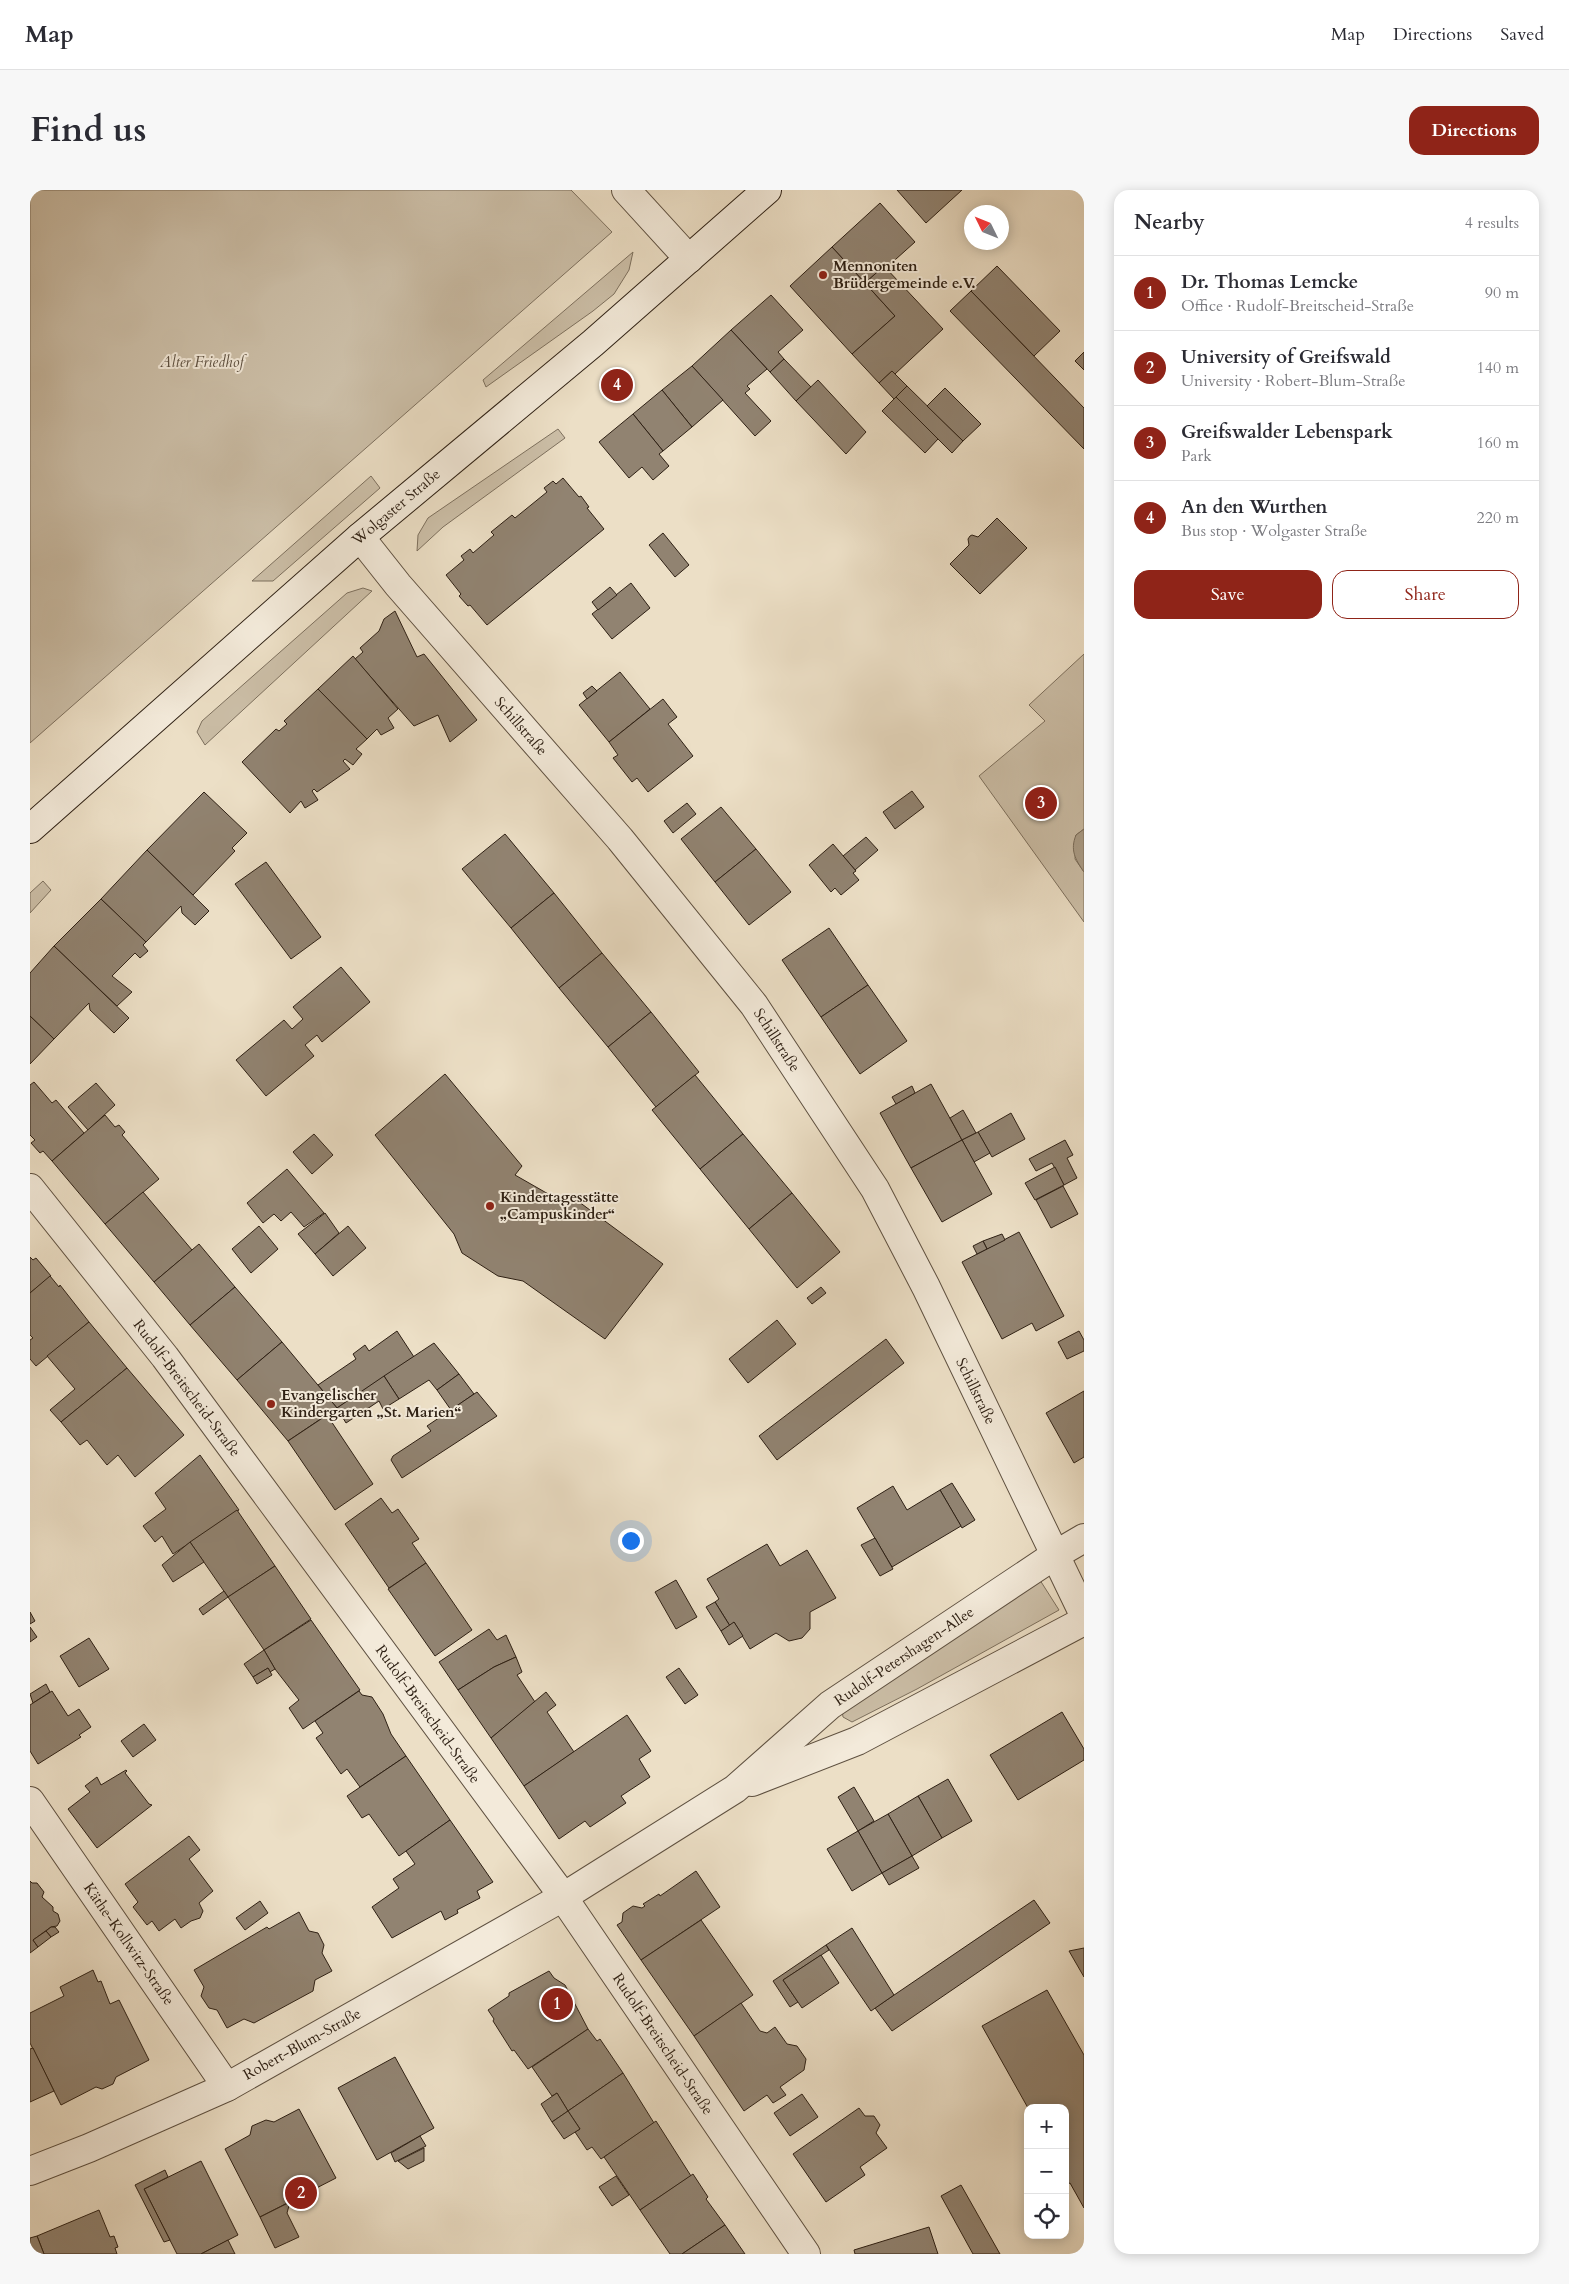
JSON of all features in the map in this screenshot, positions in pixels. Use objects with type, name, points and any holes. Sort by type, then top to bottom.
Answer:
[{"type":"street","points":[[626,190],[689,259]]},
{"type":"street","name":"Wolgaster Straße","points":[[30,829],[360,537],[593,343],[767,190]]},
{"type":"street","name":"Schillstraße","points":[[360,537],[398,585],[620,839],[754,1005],[875,1189],[926,1287],[1084,1615]]},
{"type":"street","name":"Rudolf-Breitscheid-Straße","points":[[30,1188],[165,1357],[563,1897],[806,2254]]},
{"type":"street","name":"Rudolf-Petershagen-Allee","points":[[563,1897],[735,1789],[830,1705],[1055,1555],[1084,1538]]},
{"type":"street","name":"Rudolf-Petershagen-Allee","points":[[735,1789],[857,1741],[1084,1621]]},
{"type":"street","name":"Käthe-Kollwitz-Straße","points":[[30,1801],[227,2087]]},
{"type":"street","name":"Robert-Blum-Straße","points":[[30,2171],[89,2148],[227,2087],[563,1897]]},
{"type":"green space","name":"Alter Friedhof","points":[[30,190],[571,190],[612,232],[30,743]]},
{"type":"green space","points":[[633,252],[629,270],[614,294],[486,387],[483,380]]},
{"type":"green space","points":[[558,429],[565,438],[443,527],[417,551],[418,535],[428,518]]},
{"type":"green space","points":[[371,476],[380,488],[273,581],[252,581]]},
{"type":"green space","points":[[363,588],[372,591],[205,745],[197,732],[202,721],[347,593]]},
{"type":"green space","points":[[1084,654],[1084,829],[1076,835],[1075,859],[1084,872],[1084,922],[979,776],[1045,721],[1029,705]]},
{"type":"green space","points":[[43,881],[51,890],[30,913],[30,893]]},
{"type":"green space","points":[[1038,1577],[1059,1610],[917,1689],[852,1722],[843,1717],[842,1710]]},
{"type":"shaded area","points":[[1084,829],[1084,872],[1076,859],[1073,845],[1076,835]]},
{"type":"building","points":[[897,190],[962,190],[926,223]]},
{"type":"building","points":[[880,203],[915,242],[886,268],[884,266],[865,283],[832,247]]},
{"type":"building","points":[[832,247],[895,316],[852,354],[790,286]]},
{"type":"building","points":[[884,266],[943,329],[895,374],[892,371],[879,383],[852,354],[895,316],[865,283]]},
{"type":"building","points":[[997,266],[1060,331],[1034,356],[971,291]]},
{"type":"building","points":[[971,291],[1084,408],[1084,449],[950,311]]},
{"type":"building","points":[[771,295],[803,330],[778,352],[784,359],[770,372],[731,330]]},
{"type":"building","points":[[731,330],[767,369],[747,386],[750,389],[745,393],[771,421],[755,436],[692,366]]},
{"type":"building","points":[[1084,352],[1084,370],[1075,361]]},
{"type":"building","points":[[784,359],[811,387],[796,401],[770,372]]},
{"type":"building","points":[[692,366],[723,400],[692,427],[662,390]]},
{"type":"building","points":[[892,371],[907,386],[894,399],[879,383]]},
{"type":"building","points":[[818,380],[866,432],[846,454],[796,401]]},
{"type":"building","points":[[907,386],[963,441],[952,453],[896,397]]},
{"type":"building","points":[[945,388],[981,424],[963,441],[927,406]]},
{"type":"building","points":[[662,390],[692,427],[663,451],[633,414]]},
{"type":"building","points":[[896,397],[938,439],[925,453],[882,411]]},
{"type":"building","points":[[633,414],[663,451],[659,454],[669,466],[653,480],[642,467],[629,478],[599,442]]},
{"type":"building","points":[[563,478],[579,497],[581,496],[589,507],[587,508],[604,529],[487,625],[470,605],[468,606],[459,596],[461,594],[446,575],[464,560],[461,556],[470,549],[473,553],[494,535],[491,532],[512,515],[515,518],[547,492],[544,488],[553,481],[556,484]]},
{"type":"building","points":[[997,518],[1027,548],[980,594],[950,564],[969,545],[968,539],[970,536],[978,537]]},
{"type":"building","points":[[663,533],[689,565],[675,577],[649,545]]},
{"type":"building","points":[[631,583],[650,608],[612,639],[592,614]]},
{"type":"building","points":[[610,587],[617,595],[598,610],[592,602]]},
{"type":"building","points":[[395,611],[417,657],[424,654],[477,720],[450,742],[438,715],[414,726],[355,659],[363,652],[360,648],[379,631],[384,619]]},
{"type":"building","points":[[353,656],[398,709],[388,718],[394,728],[381,735],[377,729],[367,739],[318,689]]},
{"type":"building","points":[[620,672],[650,709],[609,742],[579,705]]},
{"type":"building","points":[[592,686],[597,691],[587,699],[583,693]]},
{"type":"building","points":[[318,689],[367,739],[356,749],[362,754],[353,765],[345,759],[343,761],[350,769],[317,792],[314,789],[312,791],[318,800],[305,808],[301,801],[290,813],[242,762],[276,729],[279,731],[287,724],[284,721]]},
{"type":"building","points":[[663,699],[677,717],[668,724],[693,756],[648,792],[637,778],[632,782],[613,758],[618,755],[609,742]]},
{"type":"building","points":[[912,791],[924,807],[895,829],[883,812]]},
{"type":"building","points":[[204,792],[247,833],[232,848],[235,851],[193,895],[147,850]]},
{"type":"building","points":[[687,803],[696,814],[673,833],[664,821]]},
{"type":"building","points":[[721,807],[756,849],[715,882],[681,839]]},
{"type":"building","points":[[505,834],[554,893],[511,928],[462,869]]},
{"type":"building","points":[[866,837],[878,850],[855,870],[843,856]]},
{"type":"building","points":[[833,844],[856,871],[853,873],[859,880],[841,895],[835,888],[831,892],[809,865]]},
{"type":"building","points":[[756,849],[791,892],[749,925],[715,882]]},
{"type":"building","points":[[147,850],[209,911],[195,925],[182,913],[181,906],[146,942],[101,899]]},
{"type":"building","points":[[266,862],[321,937],[291,959],[235,884]]},
{"type":"building","points":[[554,893],[602,953],[559,988],[511,928]]},
{"type":"building","points":[[101,899],[146,942],[143,945],[148,951],[140,958],[135,953],[112,976],[132,992],[117,1006],[54,946]]},
{"type":"building","points":[[829,928],[868,985],[821,1017],[782,960]]},
{"type":"building","points":[[54,946],[129,1018],[114,1033],[90,1010],[89,1003],[54,1039],[30,1016],[30,973]]},
{"type":"building","points":[[602,953],[651,1012],[608,1047],[559,988]]},
{"type":"building","points":[[341,967],[370,1002],[322,1042],[317,1035],[305,1045],[314,1056],[266,1096],[236,1060],[284,1020],[292,1029],[303,1019],[293,1007]]},
{"type":"building","points":[[868,985],[907,1041],[860,1074],[821,1017]]},
{"type":"building","points":[[651,1012],[699,1072],[656,1107],[608,1047]]},
{"type":"building","points":[[30,1016],[54,1039],[30,1064]]},
{"type":"building","points":[[445,1074],[522,1166],[515,1175],[564,1203],[571,1196],[663,1264],[605,1339],[523,1281],[498,1276],[462,1253],[454,1234],[375,1135]]},
{"type":"building","points":[[695,1075],[743,1134],[700,1169],[652,1110]]},
{"type":"building","points":[[34,1082],[52,1103],[56,1100],[84,1133],[52,1161],[43,1151],[40,1153],[31,1143],[35,1140],[30,1135],[30,1085]]},
{"type":"building","points":[[96,1083],[115,1105],[88,1130],[68,1107]]},
{"type":"building","points":[[931,1084],[962,1140],[911,1168],[880,1113]]},
{"type":"building","points":[[912,1086],[915,1093],[896,1104],[892,1097]]},
{"type":"building","points":[[963,1110],[976,1133],[962,1140],[950,1118]]},
{"type":"building","points":[[1011,1113],[1025,1139],[992,1157],[978,1132]]},
{"type":"building","points":[[105,1115],[115,1127],[119,1125],[125,1132],[122,1135],[159,1179],[105,1224],[52,1161]]},
{"type":"building","points":[[978,1132],[990,1153],[974,1162],[962,1140]]},
{"type":"building","points":[[314,1134],[333,1155],[312,1174],[293,1152]]},
{"type":"building","points":[[743,1134],[792,1193],[749,1229],[700,1169]]},
{"type":"building","points":[[962,1140],[992,1194],[942,1222],[911,1168]]},
{"type":"building","points":[[1065,1140],[1073,1155],[1067,1158],[1077,1178],[1064,1185],[1052,1163],[1036,1171],[1029,1159]]},
{"type":"building","points":[[1055,1167],[1064,1185],[1035,1200],[1025,1183]]},
{"type":"building","points":[[287,1169],[324,1213],[304,1227],[291,1212],[281,1221],[274,1214],[263,1223],[247,1203]]},
{"type":"building","points":[[1063,1186],[1078,1214],[1051,1228],[1036,1200]]},
{"type":"building","points":[[143,1192],[192,1250],[154,1282],[105,1224]]},
{"type":"building","points":[[792,1193],[840,1252],[797,1288],[749,1229]]},
{"type":"building","points":[[325,1213],[339,1233],[315,1254],[298,1234]]},
{"type":"building","points":[[259,1226],[278,1249],[251,1273],[232,1249]]},
{"type":"building","points":[[348,1226],[366,1248],[333,1276],[315,1254]]},
{"type":"building","points":[[1019,1232],[1064,1316],[1036,1331],[1032,1323],[1002,1339],[962,1262]]},
{"type":"building","points":[[1002,1234],[1005,1240],[987,1249],[983,1241]]},
{"type":"building","points":[[983,1241],[987,1249],[977,1254],[973,1246]]},
{"type":"building","points":[[199,1244],[235,1287],[190,1325],[154,1282]]},
{"type":"building","points":[[30,1257],[33,1260],[36,1258],[51,1276],[30,1293]]},
{"type":"building","points":[[50,1276],[59,1287],[60,1285],[89,1322],[36,1366],[30,1359],[30,1340],[33,1338],[30,1335],[30,1293]]},
{"type":"building","points":[[235,1287],[282,1342],[237,1380],[190,1325]]},
{"type":"building","points":[[821,1287],[826,1293],[812,1304],[807,1298]]},
{"type":"building","points":[[777,1320],[796,1344],[748,1383],[729,1359]]},
{"type":"building","points":[[89,1322],[127,1368],[61,1422],[50,1410],[75,1389],[47,1356]]},
{"type":"building","points":[[397,1331],[414,1357],[337,1408],[318,1385],[356,1359],[353,1354],[365,1345],[369,1351]]},
{"type":"building","points":[[1079,1331],[1084,1340],[1084,1351],[1067,1359],[1058,1342]]},
{"type":"building","points":[[886,1339],[904,1363],[777,1460],[759,1436]]},
{"type":"building","points":[[282,1342],[337,1408],[288,1441],[237,1380]]},
{"type":"building","points":[[434,1343],[459,1374],[437,1390],[429,1380],[399,1399],[384,1376]]},
{"type":"building","points":[[127,1368],[184,1435],[135,1477],[118,1455],[107,1465],[87,1440],[80,1445],[61,1422]]},
{"type":"building","points":[[459,1374],[474,1394],[451,1410],[437,1390]]},
{"type":"building","points":[[384,1376],[399,1399],[383,1409],[379,1401],[346,1423],[337,1408]]},
{"type":"building","points":[[1084,1391],[1084,1457],[1074,1463],[1046,1413]]},
{"type":"building","points":[[477,1392],[497,1416],[402,1478],[391,1460],[393,1456],[431,1431],[427,1426]]},
{"type":"building","points":[[327,1415],[373,1484],[335,1510],[288,1441]]},
{"type":"building","points":[[200,1455],[239,1510],[173,1554],[162,1536],[155,1542],[143,1526],[166,1509],[155,1493]]},
{"type":"building","points":[[952,1483],[975,1520],[962,1528],[940,1490]]},
{"type":"building","points":[[893,1486],[907,1510],[940,1490],[961,1526],[892,1567],[857,1508]]},
{"type":"building","points":[[381,1498],[392,1513],[398,1509],[419,1539],[412,1543],[426,1563],[389,1588],[345,1524]]},
{"type":"building","points":[[237,1510],[275,1566],[228,1597],[190,1542]]},
{"type":"building","points":[[875,1538],[893,1569],[880,1576],[861,1545]]},
{"type":"building","points":[[190,1542],[204,1562],[173,1582],[162,1565]]},
{"type":"building","points":[[767,1544],[780,1566],[807,1550],[836,1598],[810,1612],[810,1629],[802,1638],[789,1641],[776,1633],[750,1649],[734,1622],[730,1626],[715,1602],[719,1599],[707,1579]]},
{"type":"building","points":[[426,1563],[472,1630],[435,1656],[388,1589]]},
{"type":"building","points":[[275,1566],[311,1619],[264,1650],[228,1597]]},
{"type":"building","points":[[676,1580],[697,1617],[676,1629],[655,1592]]},
{"type":"building","points":[[224,1591],[228,1597],[203,1615],[199,1609]]},
{"type":"building","points":[[715,1602],[730,1626],[721,1631],[706,1607]]},
{"type":"building","points":[[30,1612],[35,1621],[30,1624]]},
{"type":"building","points":[[311,1620],[360,1690],[303,1729],[289,1708],[299,1700],[275,1669],[264,1650]]},
{"type":"building","points":[[734,1622],[743,1636],[729,1645],[721,1631]]},
{"type":"building","points":[[30,1627],[37,1637],[30,1642]]},
{"type":"building","points":[[489,1629],[497,1640],[506,1635],[516,1657],[494,1667],[458,1690],[439,1662]]},
{"type":"building","points":[[89,1638],[109,1669],[79,1687],[60,1656]]},
{"type":"building","points":[[264,1650],[275,1669],[270,1672],[268,1668],[253,1677],[244,1664]]},
{"type":"building","points":[[516,1657],[522,1672],[517,1675],[535,1702],[491,1738],[458,1690],[494,1667]]},
{"type":"building","points":[[268,1668],[272,1675],[257,1684],[253,1677]]},
{"type":"building","points":[[679,1668],[698,1695],[685,1704],[666,1677]]},
{"type":"building","points":[[46,1684],[50,1692],[33,1703],[30,1694]]},
{"type":"building","points":[[52,1691],[68,1716],[79,1709],[91,1727],[79,1735],[81,1737],[38,1764],[30,1751],[30,1705]]},
{"type":"building","points":[[359,1691],[362,1695],[372,1697],[383,1714],[391,1734],[406,1756],[360,1787],[347,1769],[341,1774],[316,1738],[323,1733],[315,1721]]},
{"type":"building","points":[[546,1692],[556,1705],[547,1712],[574,1752],[524,1786],[491,1738]]},
{"type":"building","points":[[1062,1712],[1084,1749],[1084,1760],[1018,1800],[990,1755]]},
{"type":"building","points":[[627,1715],[651,1751],[639,1759],[650,1777],[621,1796],[626,1803],[590,1827],[585,1821],[559,1839],[524,1786]]},
{"type":"building","points":[[144,1724],[156,1740],[133,1757],[121,1741]]},
{"type":"building","points":[[406,1756],[450,1820],[399,1856],[369,1814],[362,1818],[347,1796]]},
{"type":"building","points":[[126,1770],[125,1773],[149,1804],[152,1805],[97,1848],[68,1809],[90,1792],[85,1786],[97,1777],[101,1785]]},
{"type":"building","points":[[948,1779],[972,1821],[942,1838],[918,1796]]},
{"type":"building","points":[[854,1787],[874,1821],[858,1831],[838,1797]]},
{"type":"building","points":[[918,1796],[942,1838],[912,1856],[888,1814]]},
{"type":"building","points":[[888,1814],[912,1856],[882,1873],[858,1831]]},
{"type":"building","points":[[450,1820],[493,1882],[477,1891],[480,1898],[457,1910],[458,1913],[445,1920],[441,1911],[392,1938],[372,1907],[399,1888],[393,1879],[415,1864],[406,1851]]},
{"type":"building","points":[[858,1831],[882,1873],[852,1891],[827,1849]]},
{"type":"building","points":[[189,1836],[200,1850],[189,1859],[213,1891],[199,1903],[203,1911],[200,1918],[191,1921],[181,1928],[175,1919],[159,1931],[152,1921],[147,1925],[133,1907],[138,1902],[125,1884]]},
{"type":"building","points":[[912,1856],[919,1868],[889,1885],[882,1873]]},
{"type":"building","points":[[696,1871],[720,1907],[641,1960],[617,1925],[622,1922],[623,1913],[633,1906],[642,1908],[645,1906],[643,1904],[659,1894],[660,1896]]},
{"type":"building","points":[[30,1881],[37,1883],[44,1892],[42,1897],[53,1907],[53,1911],[58,1914],[60,1921],[57,1926],[51,1927],[33,1940],[38,1947],[30,1953]]},
{"type":"building","points":[[1034,1900],[1050,1923],[892,2031],[875,2008]]},
{"type":"building","points":[[260,1901],[268,1913],[245,1930],[236,1918]]},
{"type":"building","points":[[299,1912],[309,1931],[318,1933],[324,1945],[322,1953],[332,1971],[315,1980],[313,1991],[254,2023],[244,2019],[227,2028],[217,2010],[209,2008],[201,1996],[204,1987],[194,1970],[267,1927],[269,1929]]},
{"type":"building","points":[[701,1920],[753,1995],[694,2036],[641,1960]]},
{"type":"building","points":[[51,1927],[55,1927],[59,1932],[51,1937],[46,1931]]},
{"type":"building","points":[[852,1928],[894,1995],[871,2011],[826,1945]]},
{"type":"building","points":[[46,1931],[51,1937],[38,1947],[33,1940]]},
{"type":"building","points":[[826,1945],[829,1950],[783,1980],[798,2002],[790,2007],[773,1981]]},
{"type":"building","points":[[1084,1948],[1084,1977],[1069,1951]]},
{"type":"building","points":[[821,1955],[839,1983],[802,2008],[783,1980]]},
{"type":"building","points":[[93,1970],[98,1982],[101,1981],[110,2004],[119,2000],[149,2060],[116,2077],[113,2084],[102,2089],[96,2087],[61,2105],[30,2043],[30,2013],[64,1996],[60,1987]]},
{"type":"building","points":[[549,1971],[554,1978],[565,1985],[588,2029],[528,2069],[514,2050],[512,2051],[488,2010],[509,1996],[509,1993]]},
{"type":"building","points":[[1047,1990],[1084,2055],[1084,2208],[1069,2183],[1069,2104],[1026,2104],[982,2026]]},
{"type":"building","points":[[741,2003],[760,2031],[767,2033],[775,2027],[787,2044],[797,2046],[806,2059],[804,2070],[780,2087],[786,2095],[773,2103],[767,2095],[744,2111],[694,2036]]},
{"type":"building","points":[[588,2029],[597,2041],[600,2039],[623,2073],[568,2111],[557,2093],[552,2096],[532,2067]]},
{"type":"building","points":[[33,2048],[54,2091],[30,2102],[30,2049]]},
{"type":"building","points":[[395,2057],[434,2128],[377,2160],[338,2088]]},
{"type":"building","points":[[623,2073],[654,2123],[601,2159],[592,2147],[587,2150],[575,2132],[580,2129],[568,2111]]},
{"type":"building","points":[[557,2093],[568,2111],[552,2122],[541,2104]]},
{"type":"building","points":[[802,2094],[818,2117],[790,2136],[774,2113]]},
{"type":"building","points":[[859,2108],[865,2116],[874,2116],[880,2125],[876,2133],[887,2148],[860,2167],[865,2175],[826,2202],[793,2154]]},
{"type":"building","points":[[299,2109],[336,2178],[260,2217],[225,2149],[250,2135],[252,2126],[266,2120],[274,2122]]},
{"type":"building","points":[[568,2111],[580,2129],[564,2139],[552,2122]]},
{"type":"building","points":[[656,2121],[691,2176],[640,2210],[604,2157]]},
{"type":"building","points":[[420,2136],[426,2146],[395,2162],[391,2153]]},
{"type":"building","points":[[424,2148],[424,2161],[408,2169],[398,2161]]},
{"type":"building","points":[[201,2161],[238,2235],[201,2254],[177,2254],[144,2189]]},
{"type":"building","points":[[165,2170],[168,2177],[144,2189],[170,2240],[164,2242],[135,2185]]},
{"type":"building","points":[[693,2174],[708,2197],[706,2199],[725,2225],[682,2254],[670,2254],[640,2210]]},
{"type":"building","points":[[616,2176],[629,2195],[612,2206],[599,2187]]},
{"type":"building","points":[[961,2185],[1000,2254],[973,2254],[941,2196]]},
{"type":"building","points":[[290,2202],[287,2213],[299,2237],[275,2248],[260,2217]]},
{"type":"building","points":[[99,2210],[110,2237],[114,2236],[118,2247],[115,2248],[117,2254],[44,2254],[37,2236]]},
{"type":"building","points":[[725,2225],[745,2254],[682,2254]]},
{"type":"building","points":[[929,2227],[938,2254],[855,2254],[854,2250]]},
{"type":"building","points":[[37,2236],[44,2254],[30,2254],[30,2238]]},
{"type":"building","points":[[228,2240],[235,2254],[201,2254]]},
{"type":"place","name":"Mennoniten Brüdergemeinde e.V.","points":[[823,275]]},
{"type":"place","name":"An den Wurthen","points":[[617,385]]},
{"type":"place","name":"Greifswalder Lebenspark","points":[[1041,803]]},
{"type":"place","name":"Kindertagesstätte „Campuskinder“","points":[[490,1206]]},
{"type":"place","name":"Evangelischer Kindergarten „St. Marien“","points":[[271,1404]]},
{"type":"place","name":"Dr. Thomas Lemcke","points":[[557,2004]]},
{"type":"place","name":"University of Greifswald","points":[[301,2193]]}]
